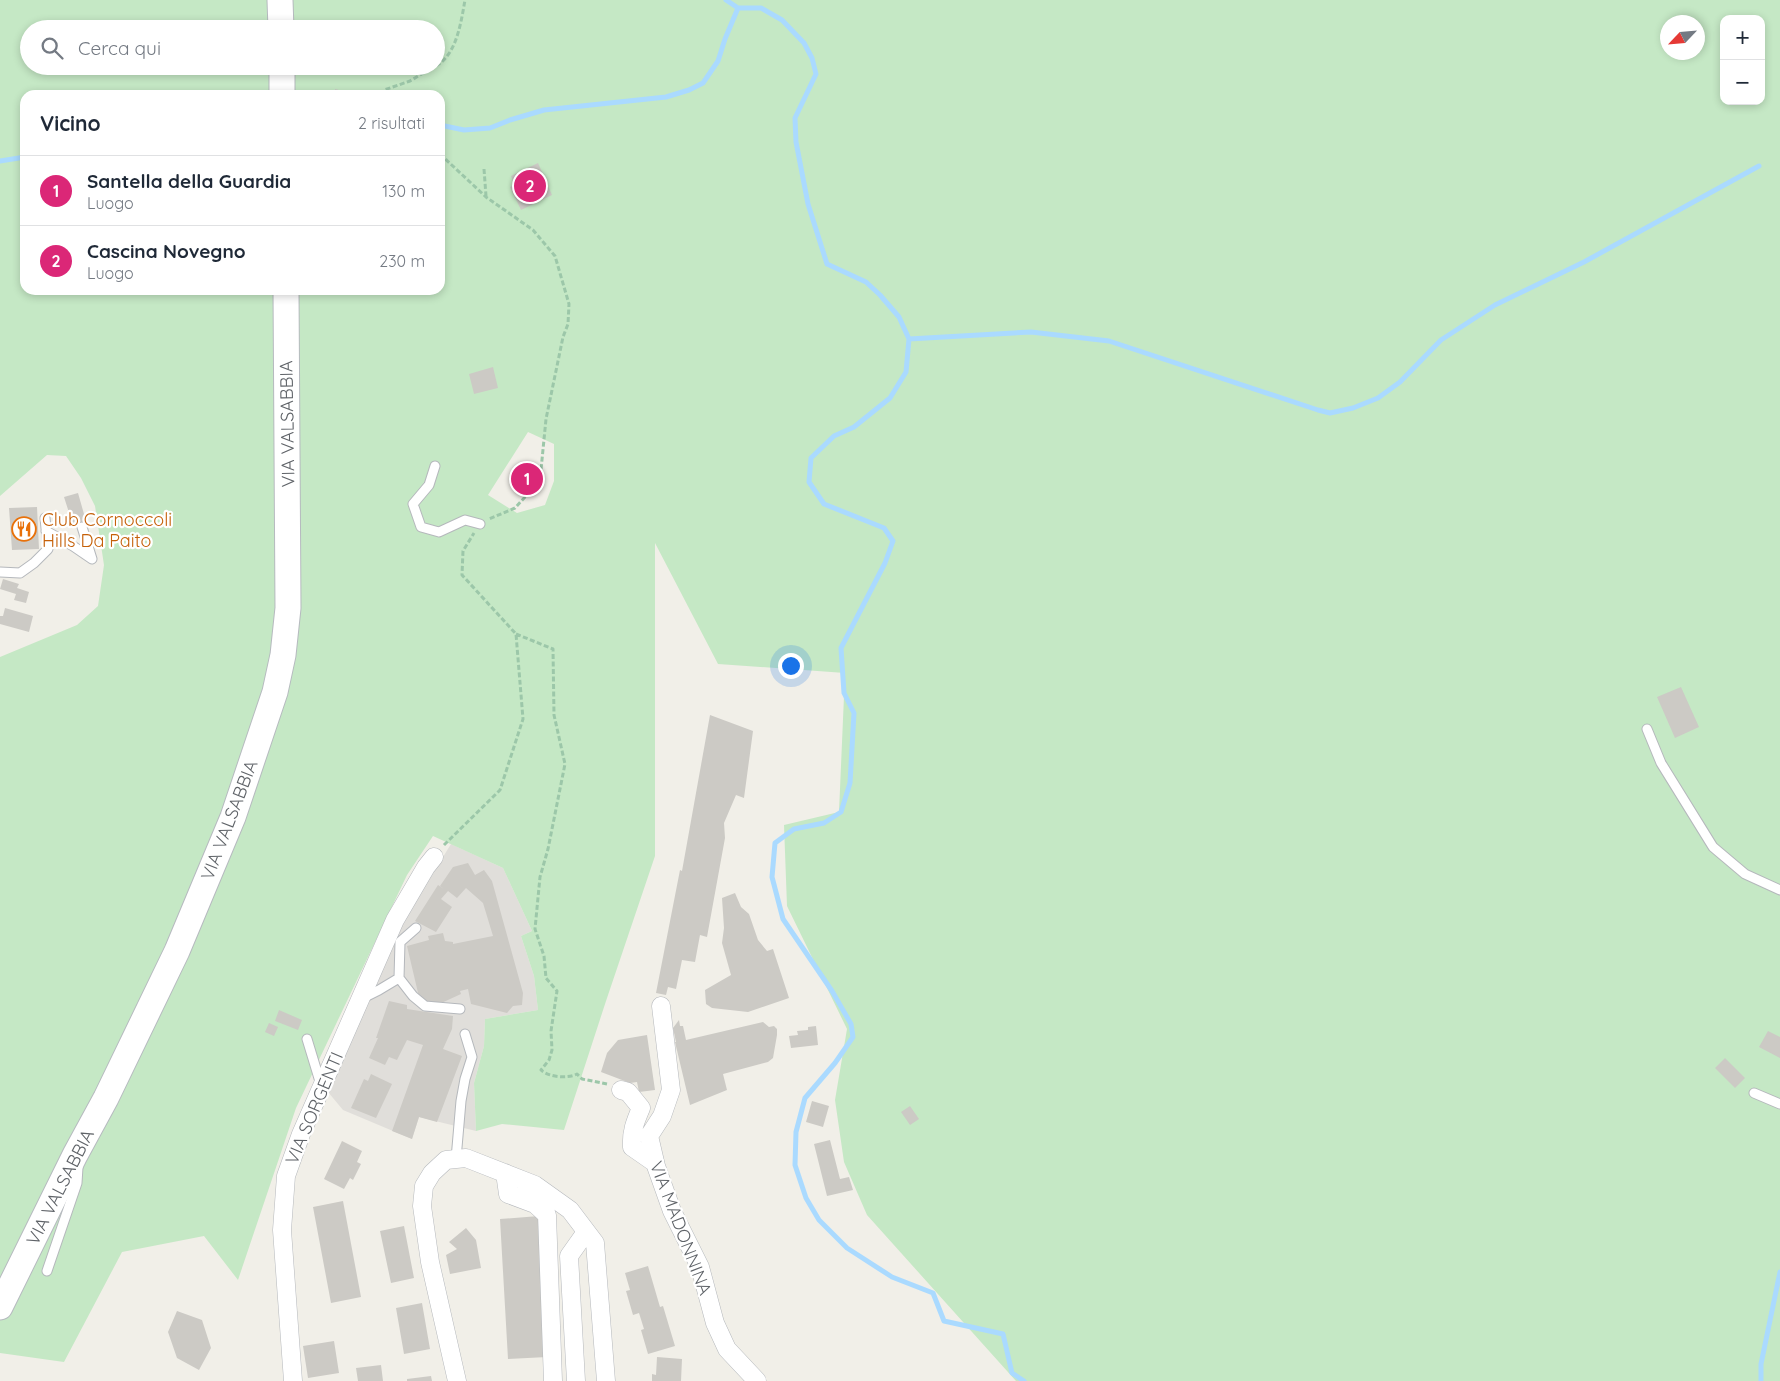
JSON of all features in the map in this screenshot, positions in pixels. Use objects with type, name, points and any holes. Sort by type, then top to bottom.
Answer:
[{"type":"main road","points":[[282,75],[282,90]]},
{"type":"main road","name":"VIA VALSABBIA","points":[[0,1307],[75,1155],[106,1098],[177,951],[232,817],[275,692],[283,656],[288,608],[286,295]]},
{"type":"street","name":"VIA SORGENTI","points":[[293,1381],[282,1230],[286,1176],[301,1134],[396,920],[426,867],[440,851]]},
{"type":"street","name":"VIA MADONNINA","points":[[660,1006],[670,1090],[662,1116],[649,1136],[655,1163],[672,1211],[700,1267],[715,1323],[727,1349],[757,1381]]},
{"type":"street","points":[[621,1090],[628,1092],[642,1108],[631,1135],[632,1147],[655,1163]]},
{"type":"street","points":[[457,1381],[430,1262],[422,1206],[424,1186],[432,1173],[446,1160],[466,1158],[535,1185],[570,1210],[595,1243],[606,1381]]},
{"type":"street","points":[[505,1173],[508,1194],[535,1204],[547,1216],[554,1381]]},
{"type":"street","points":[[576,1381],[569,1256],[586,1232]]},
{"type":"lane","points":[[435,466],[429,486],[413,504],[420,527],[439,532],[465,520],[480,524]]},
{"type":"lane","points":[[0,572],[20,573],[34,563],[48,548],[45,518]]},
{"type":"lane","points":[[46,531],[92,559],[82,527]]},
{"type":"lane","points":[[1647,729],[1661,764],[1713,847],[1745,874],[1780,890]]},
{"type":"lane","points":[[416,928],[400,942],[398,978],[413,996],[426,1006],[460,1009]]},
{"type":"lane","points":[[361,999],[398,978]]},
{"type":"lane","points":[[456,1159],[461,1102],[465,1079],[472,1057],[465,1034]]},
{"type":"lane","points":[[307,1039],[321,1088]]},
{"type":"lane","points":[[1754,1094],[1780,1104]]},
{"type":"lane","points":[[47,1271],[77,1183],[78,1168],[75,1155]]},
{"type":"path","points":[[445,61],[461,27],[465,0]]},
{"type":"path","points":[[384,90],[410,81],[420,75]]},
{"type":"path","points":[[445,159],[486,197],[533,230],[555,256],[570,304],[568,324],[563,337],[546,419],[540,474],[531,493],[515,508],[480,524],[463,550],[462,575],[516,634],[553,649],[554,715],[566,764],[548,849],[540,877],[536,929],[544,956],[546,978],[558,990],[552,1031],[552,1050],[548,1060],[541,1068],[542,1072],[571,1077],[576,1074],[582,1079],[609,1084],[621,1090]]},
{"type":"path","points":[[484,169],[486,197]]},
{"type":"path","points":[[531,493],[514,484],[523,466],[540,474]]},
{"type":"path","points":[[440,851],[500,790],[523,719],[516,634]]},
{"type":"shaded area","points":[[451,844],[503,868],[532,931],[521,936],[534,976],[538,1010],[485,1019],[484,1046],[474,1083],[476,1131],[419,1117],[412,1139],[343,1110],[328,1092],[396,933]]},
{"type":"green space","points":[[0,0],[1780,0],[1780,1381],[1016,1381],[867,1215],[844,1162],[835,1100],[847,1029],[787,906],[784,825],[839,812],[845,673],[718,664],[655,543],[655,856],[564,1130],[502,1124],[476,1131],[474,1083],[484,1046],[485,1019],[538,1010],[534,976],[521,936],[532,931],[503,868],[433,836],[407,875],[296,1108],[238,1280],[204,1236],[122,1252],[64,1362],[0,1353],[0,657],[77,625],[98,606],[104,565],[95,506],[81,478],[66,456],[47,455],[0,496]],"holes":[[[528,432],[554,444],[554,481],[545,505],[517,513],[488,495]]]},
{"type":"building","points":[[538,163],[552,195],[521,210],[510,187],[515,185],[511,176]]},
{"type":"building","points":[[493,367],[498,388],[474,394],[469,374]]},
{"type":"building","points":[[525,471],[535,476],[529,488],[519,482]]},
{"type":"building","points":[[78,493],[86,521],[73,525],[64,497]]},
{"type":"building","points":[[37,507],[39,549],[12,550],[9,508]]},
{"type":"building","points":[[3,579],[19,584],[17,588],[29,592],[26,603],[14,600],[16,594],[0,589]]},
{"type":"building","points":[[5,608],[33,616],[29,632],[0,624],[0,616],[3,616]]},
{"type":"building","points":[[1681,687],[1699,727],[1675,738],[1657,697]]},
{"type":"building","points":[[710,715],[753,731],[744,798],[736,795],[724,823],[725,838],[707,937],[700,935],[695,962],[682,960],[676,989],[668,987],[666,995],[656,993],[680,870],[682,871]]},
{"type":"building","points":[[468,863],[475,875],[484,870],[492,881],[523,993],[522,1005],[513,1006],[507,1013],[471,1004],[468,989],[460,991],[461,994],[437,1005],[426,1002],[419,997],[407,946],[429,940],[428,936],[443,933],[445,941],[453,942],[453,944],[493,936],[483,903],[466,888],[457,898],[448,891],[441,899],[452,907],[436,932],[415,921],[438,885],[444,889],[440,886],[453,867]]},
{"type":"building","points":[[735,893],[741,907],[749,914],[758,940],[767,951],[773,949],[789,998],[748,1012],[712,1008],[706,1004],[705,990],[731,975],[722,943],[724,928],[722,898]]},
{"type":"building","points":[[389,1001],[407,1005],[407,1009],[453,1016],[452,1029],[443,1049],[462,1056],[437,1122],[419,1117],[412,1139],[392,1131],[423,1045],[407,1040],[397,1060],[389,1057],[385,1065],[369,1058],[378,1038],[376,1038]]},
{"type":"building","points":[[279,1010],[302,1020],[298,1030],[275,1021]]},
{"type":"building","points":[[679,1020],[680,1026],[683,1026],[686,1040],[763,1022],[769,1027],[774,1026],[777,1029],[777,1035],[773,1058],[768,1062],[723,1074],[727,1090],[690,1105],[673,1028]]},
{"type":"building","points":[[269,1023],[278,1027],[274,1036],[265,1032]]},
{"type":"building","points":[[816,1026],[818,1045],[791,1048],[789,1036],[798,1035],[797,1031],[808,1030],[808,1027]]},
{"type":"building","points":[[1768,1031],[1780,1037],[1780,1058],[1759,1047]]},
{"type":"building","points":[[647,1035],[655,1090],[639,1092],[637,1082],[630,1083],[601,1072],[607,1053],[618,1040]]},
{"type":"building","points":[[1725,1058],[1745,1078],[1735,1088],[1715,1068]]},
{"type":"building","points":[[371,1074],[392,1084],[376,1118],[351,1108],[364,1079],[368,1081]]},
{"type":"building","points":[[812,1101],[829,1106],[823,1127],[806,1122]]},
{"type":"building","points":[[910,1106],[919,1119],[910,1125],[901,1112]]},
{"type":"building","points":[[830,1140],[840,1179],[849,1177],[853,1190],[827,1196],[814,1144]]},
{"type":"building","points":[[342,1141],[362,1151],[357,1162],[361,1164],[353,1180],[350,1178],[344,1189],[324,1179]]},
{"type":"building","points":[[343,1201],[361,1297],[331,1303],[313,1207]]},
{"type":"building","points":[[539,1216],[547,1357],[508,1359],[500,1219]]},
{"type":"building","points":[[404,1226],[414,1278],[391,1283],[380,1231]]},
{"type":"building","points":[[466,1228],[476,1240],[481,1268],[450,1274],[446,1255],[457,1249],[449,1242]]},
{"type":"building","points":[[648,1266],[660,1307],[663,1306],[675,1346],[648,1354],[641,1330],[644,1329],[639,1313],[633,1315],[626,1291],[630,1290],[625,1273]]},
{"type":"building","points":[[422,1303],[430,1349],[404,1354],[396,1308]]},
{"type":"building","points":[[177,1311],[202,1320],[211,1348],[199,1370],[177,1358],[168,1332]]},
{"type":"building","points":[[334,1341],[339,1373],[308,1378],[303,1346]]},
{"type":"building","points":[[657,1357],[682,1359],[681,1381],[652,1381],[652,1374],[656,1375]]},
{"type":"building","points":[[381,1365],[383,1381],[358,1381],[356,1368]]},
{"type":"building","points":[[431,1376],[432,1381],[407,1381],[407,1379]]},
{"type":"waterway","points":[[726,0],[738,8],[761,8],[782,20],[804,43],[812,58],[816,74],[795,118],[796,142],[808,204],[827,264],[866,282],[899,317],[909,339],[906,372],[890,398],[854,427],[834,436],[811,458],[809,482],[824,504],[884,528],[893,541],[885,563],[841,648],[844,693],[854,713],[850,783],[841,812],[824,823],[794,829],[775,843],[772,877],[783,919],[832,991],[851,1024],[853,1037],[835,1063],[805,1098],[796,1132],[795,1165],[806,1198],[819,1220],[847,1248],[892,1277],[933,1293],[944,1321],[1003,1334],[1012,1373],[1024,1381]]},
{"type":"waterway","points":[[445,126],[464,130],[490,128],[544,110],[666,97],[689,90],[703,83],[718,61],[738,8]]},
{"type":"waterway","points":[[0,161],[20,158]]},
{"type":"waterway","points":[[909,339],[1031,332],[1109,341],[1330,413],[1353,408],[1378,398],[1400,382],[1441,340],[1495,305],[1584,262],[1759,166]]},
{"type":"waterway","points":[[1761,1381],[1761,1364],[1780,1272]]},
{"type":"place","name":"Cascina Novegno","points":[[530,186]]},
{"type":"place","name":"Santella della Guardia","points":[[527,479]]},
{"type":"place","name":"Club Cornoccoli Hills Da Paito","points":[[24,529]]}]
